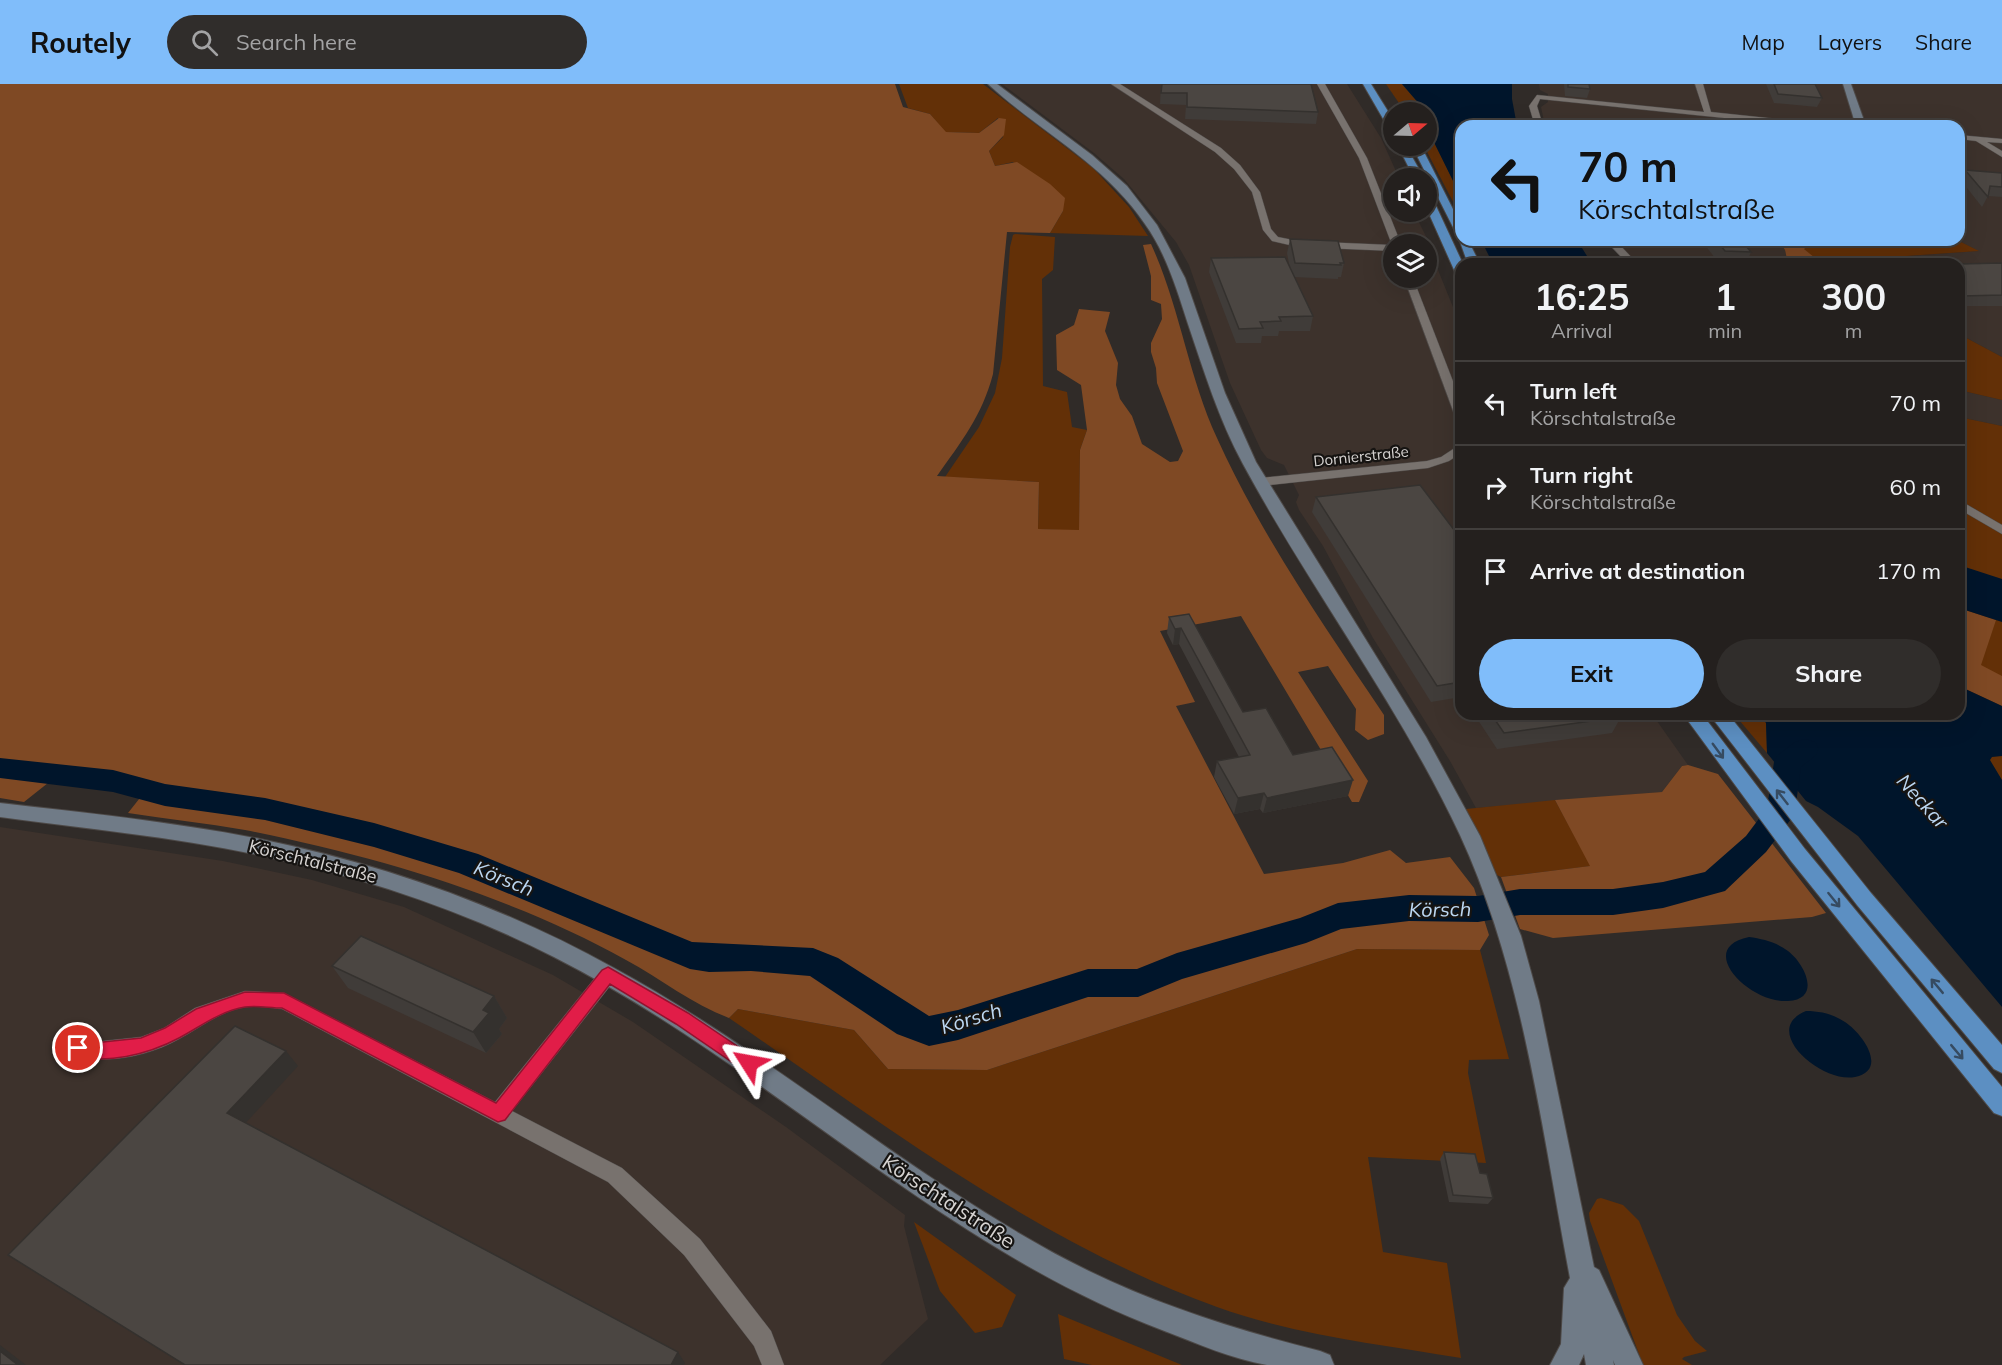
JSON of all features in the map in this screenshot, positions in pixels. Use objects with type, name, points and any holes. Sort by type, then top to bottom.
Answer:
[{"type":"highway","points":[[1366,84],[1383,111]]},
{"type":"highway","points":[[1421,156],[1455,224]]},
{"type":"highway","points":[[1437,219],[1455,259]]},
{"type":"highway","points":[[1696,720],[1798,855],[2002,1105]]},
{"type":"highway","points":[[1723,720],[1809,831],[2002,1062]]},
{"type":"main road","points":[[992,84],[1099,165],[1123,188],[1152,225],[1173,263],[1221,401],[1260,482],[1424,750],[1470,836],[1510,936],[1528,1000],[1600,1365]]},
{"type":"main road","points":[[1847,84],[1859,120]]},
{"type":"main road","name":"Körschtalstraße","points":[[0,810],[212,838],[368,874],[488,916],[554,946],[682,1018],[943,1199],[1006,1240],[1057,1269],[1115,1297],[1177,1322],[1245,1346],[1320,1365]]},
{"type":"main road","points":[[1564,1365],[1574,1346],[1576,1335],[1579,1256]]},
{"type":"main road","points":[[1579,1256],[1629,1365]]},
{"type":"street","points":[[1115,84],[1207,143],[1237,166],[1256,192],[1267,230],[1275,238],[1298,244],[1383,246]]},
{"type":"street","points":[[1321,84],[1363,158],[1391,234]]},
{"type":"street","points":[[1699,84],[1708,114]]},
{"type":"street","points":[[1537,120],[1533,106],[1535,93],[1766,120]]},
{"type":"street","points":[[1965,138],[2002,141]]},
{"type":"street","points":[[1977,139],[2002,155]]},
{"type":"street","points":[[1616,246],[1627,258]]},
{"type":"street","points":[[1412,288],[1455,400]]},
{"type":"street","name":"Dornierstraße","points":[[1260,482],[1434,463],[1455,452]]},
{"type":"street","points":[[1965,508],[2002,530]]},
{"type":"street","points":[[498,1114],[608,975]]},
{"type":"street","points":[[78,1048],[103,1050],[142,1046],[171,1034],[202,1014],[245,999],[284,1001],[615,1175],[692,1247],[763,1340],[772,1365]]},
{"type":"shaded area","points":[[0,84],[895,84],[903,107],[930,114],[946,132],[979,133],[999,118],[1006,119],[1004,135],[989,151],[995,166],[1017,162],[1050,184],[1065,198],[1063,211],[1050,233],[1007,232],[993,374],[977,416],[937,476],[1039,482],[1038,529],[1079,530],[1080,450],[1087,430],[1081,385],[1057,370],[1056,335],[1074,325],[1079,309],[1110,312],[1105,331],[1118,363],[1116,385],[1120,399],[1132,416],[1142,444],[1170,462],[1178,461],[1183,451],[1157,383],[1156,368],[1151,352],[1151,343],[1162,319],[1161,304],[1151,300],[1151,276],[1143,245],[1151,244],[1169,292],[1207,414],[1234,474],[1273,545],[1384,715],[1384,734],[1368,740],[1355,730],[1356,709],[1328,666],[1298,672],[1368,781],[1359,802],[1352,802],[1241,616],[1160,631],[1195,702],[1176,706],[1264,874],[1343,863],[1390,850],[1406,863],[1450,857],[1474,888],[1489,935],[1480,950],[1357,949],[987,1070],[888,1069],[854,1030],[738,1009],[729,1018],[702,1006],[626,960],[570,931],[480,894],[414,872],[311,844],[245,830],[128,813],[143,794],[53,779],[24,802],[0,798]]},
{"type":"shaded area","points":[[899,84],[983,84],[1093,168],[1129,207],[1148,236],[1050,233],[1063,211],[1013,162],[995,166],[989,151],[1003,137],[998,118],[979,133],[945,132],[930,114],[908,108]]},
{"type":"shaded area","points":[[1002,84],[1347,84],[1381,138],[1383,156],[1389,156],[1394,168],[1383,168],[1383,222],[1419,222],[1425,234],[1383,234],[1383,288],[1437,288],[1437,267],[1455,312],[1455,720],[1656,720],[1688,765],[1682,766],[1662,792],[1476,808],[1450,761],[1373,638],[1323,546],[1299,510],[1296,502],[1299,495],[1284,465],[1267,458],[1261,450],[1230,383],[1189,265],[1176,242],[1124,179],[1094,153]]},
{"type":"shaded area","points":[[1386,84],[1402,84],[1418,102],[1398,102]]},
{"type":"shaded area","points":[[1539,84],[2002,84],[2002,357],[1965,337],[1965,258],[1889,258],[1978,251],[1965,244],[1965,120],[1544,120],[1541,107],[1548,102],[1548,94],[1540,90]]},
{"type":"shaded area","points":[[1437,148],[1455,185],[1455,205],[1437,168],[1429,156],[1437,156]]},
{"type":"shaded area","points":[[1015,234],[1055,237],[1053,270],[1042,279],[1043,386],[1067,392],[1072,427],[1087,430],[1080,450],[1079,531],[1038,529],[1039,482],[945,477],[979,427],[995,393],[1002,358],[1010,247]]},
{"type":"shaded area","points":[[1965,244],[1979,251],[1889,258],[1812,258],[1804,249],[1809,246],[1965,246]]},
{"type":"shaded area","points":[[1621,246],[1782,246],[1787,258],[1632,258]]},
{"type":"shaded area","points":[[1782,246],[1809,246],[1804,249],[1815,258],[1787,258]]},
{"type":"shaded area","points":[[1965,337],[2002,357],[2002,400],[1965,391]]},
{"type":"shaded area","points":[[1965,391],[2002,400],[2002,426],[1965,418]]},
{"type":"shaded area","points":[[1965,418],[2002,426],[2002,526],[1965,504]]},
{"type":"shaded area","points":[[1965,512],[2002,534],[2002,795],[1962,720],[1965,720]]},
{"type":"shaded area","points":[[1965,610],[1996,620],[1981,665],[2002,676],[2002,706],[1965,689]]},
{"type":"shaded area","points":[[1739,720],[1764,720],[1767,753]]},
{"type":"shaded area","points":[[1688,765],[1718,774],[1826,913],[1812,917],[1553,938],[1520,929],[1501,877],[1590,866],[1555,800],[1662,792],[1682,766]]},
{"type":"shaded area","points":[[1555,800],[1591,866],[1501,877],[1497,875],[1466,809]]},
{"type":"shaded area","points":[[0,827],[223,861],[312,880],[404,907],[553,975],[633,1022],[786,1127],[905,1215],[904,1226],[928,1319],[880,1365],[0,1365]]},
{"type":"shaded area","points":[[1357,949],[1480,950],[1509,1059],[1469,1060],[1468,1073],[1486,1163],[1368,1157],[1383,1252],[1447,1263],[1461,1358],[1338,1338],[1276,1325],[1217,1307],[1151,1280],[1087,1249],[964,1178],[729,1018],[738,1009],[854,1030],[888,1069],[987,1070]]},
{"type":"shaded area","points":[[1601,1198],[1623,1205],[1639,1221],[1677,1315],[1695,1341],[1707,1351],[1682,1359],[1692,1365],[1643,1365],[1590,1221],[1589,1213],[1597,1199]]},
{"type":"shaded area","points":[[914,1222],[1016,1295],[1002,1327],[975,1333],[940,1291]]},
{"type":"shaded area","points":[[1058,1314],[1182,1365],[1092,1365],[1064,1359]]},
{"type":"water","points":[[1402,84],[1512,84],[1516,120],[1455,120],[1455,185],[1437,148],[1437,102],[1418,102]]},
{"type":"water","points":[[1484,246],[1581,246],[1588,258],[1490,258]]},
{"type":"water","points":[[1965,567],[2002,579],[2002,622],[1965,610]]},
{"type":"water","name":"Neckar","points":[[1965,689],[2002,706],[2002,756],[1992,757],[1990,760],[2002,780],[2002,1007],[1858,836],[1806,801],[1767,753],[1764,720],[1965,720]]},
{"type":"water","points":[[1749,937],[1774,943],[1794,957],[1807,980],[1805,994],[1798,999],[1788,1001],[1773,1000],[1744,985],[1727,963],[1727,952],[1733,943]]},
{"type":"water","points":[[1806,1011],[1821,1012],[1836,1017],[1859,1034],[1865,1042],[1871,1059],[1870,1067],[1865,1073],[1855,1077],[1841,1077],[1813,1064],[1801,1054],[1792,1042],[1789,1030],[1793,1020]]},
{"type":"building","points":[[1162,84],[1311,84],[1318,112],[1187,107],[1187,93],[1161,93]]},
{"type":"building","points":[[1568,84],[1589,84],[1590,89],[1568,87]]},
{"type":"building","points":[[1774,84],[1815,84],[1822,98],[1778,94]]},
{"type":"building","points":[[1965,170],[2002,173],[2002,187],[1990,186],[1988,197]]},
{"type":"building","points":[[1290,239],[1338,241],[1344,263],[1340,263],[1341,265],[1295,263]]},
{"type":"building","points":[[1721,246],[1746,246],[1751,252],[1725,251]]},
{"type":"building","points":[[1285,257],[1313,316],[1279,317],[1281,321],[1260,322],[1263,328],[1239,329],[1211,258]]},
{"type":"building","points":[[2002,263],[2002,295],[1965,296],[1965,264]]},
{"type":"building","points":[[1420,485],[1455,531],[1455,683],[1437,686],[1316,497]]},
{"type":"building","points":[[1189,614],[1243,712],[1266,708],[1293,755],[1332,747],[1353,780],[1267,798],[1264,793],[1238,798],[1217,761],[1250,755],[1181,628],[1175,629],[1169,617]]},
{"type":"building","points":[[1495,720],[1599,720],[1504,733]]},
{"type":"building","points":[[361,936],[494,996],[483,1010],[489,1013],[473,1032],[332,966]]},
{"type":"building","points":[[235,1026],[286,1051],[227,1113],[678,1352],[671,1365],[185,1365],[8,1255]]},
{"type":"building","points":[[1444,1152],[1475,1154],[1480,1173],[1487,1174],[1493,1198],[1453,1195]]},
{"type":"building","points":[[0,1351],[18,1365],[0,1365]]},
{"type":"waterway","name":"Körsch","points":[[0,768],[113,781],[165,795],[265,809],[374,835],[467,863],[690,955],[709,958],[751,957],[813,962],[827,968],[909,1023],[929,1031],[958,1025],[1088,983],[1138,983],[1177,967],[1306,930],[1338,916],[1409,908],[1478,909],[1520,902],[1613,902],[1663,895],[1714,882],[1756,844],[1781,811],[1788,762],[1805,749]]},
{"type":"route","points":[[78,1048],[103,1050],[142,1046],[171,1034],[202,1014],[245,999],[284,1001],[498,1114],[608,975],[682,1018],[749,1063]]}]
